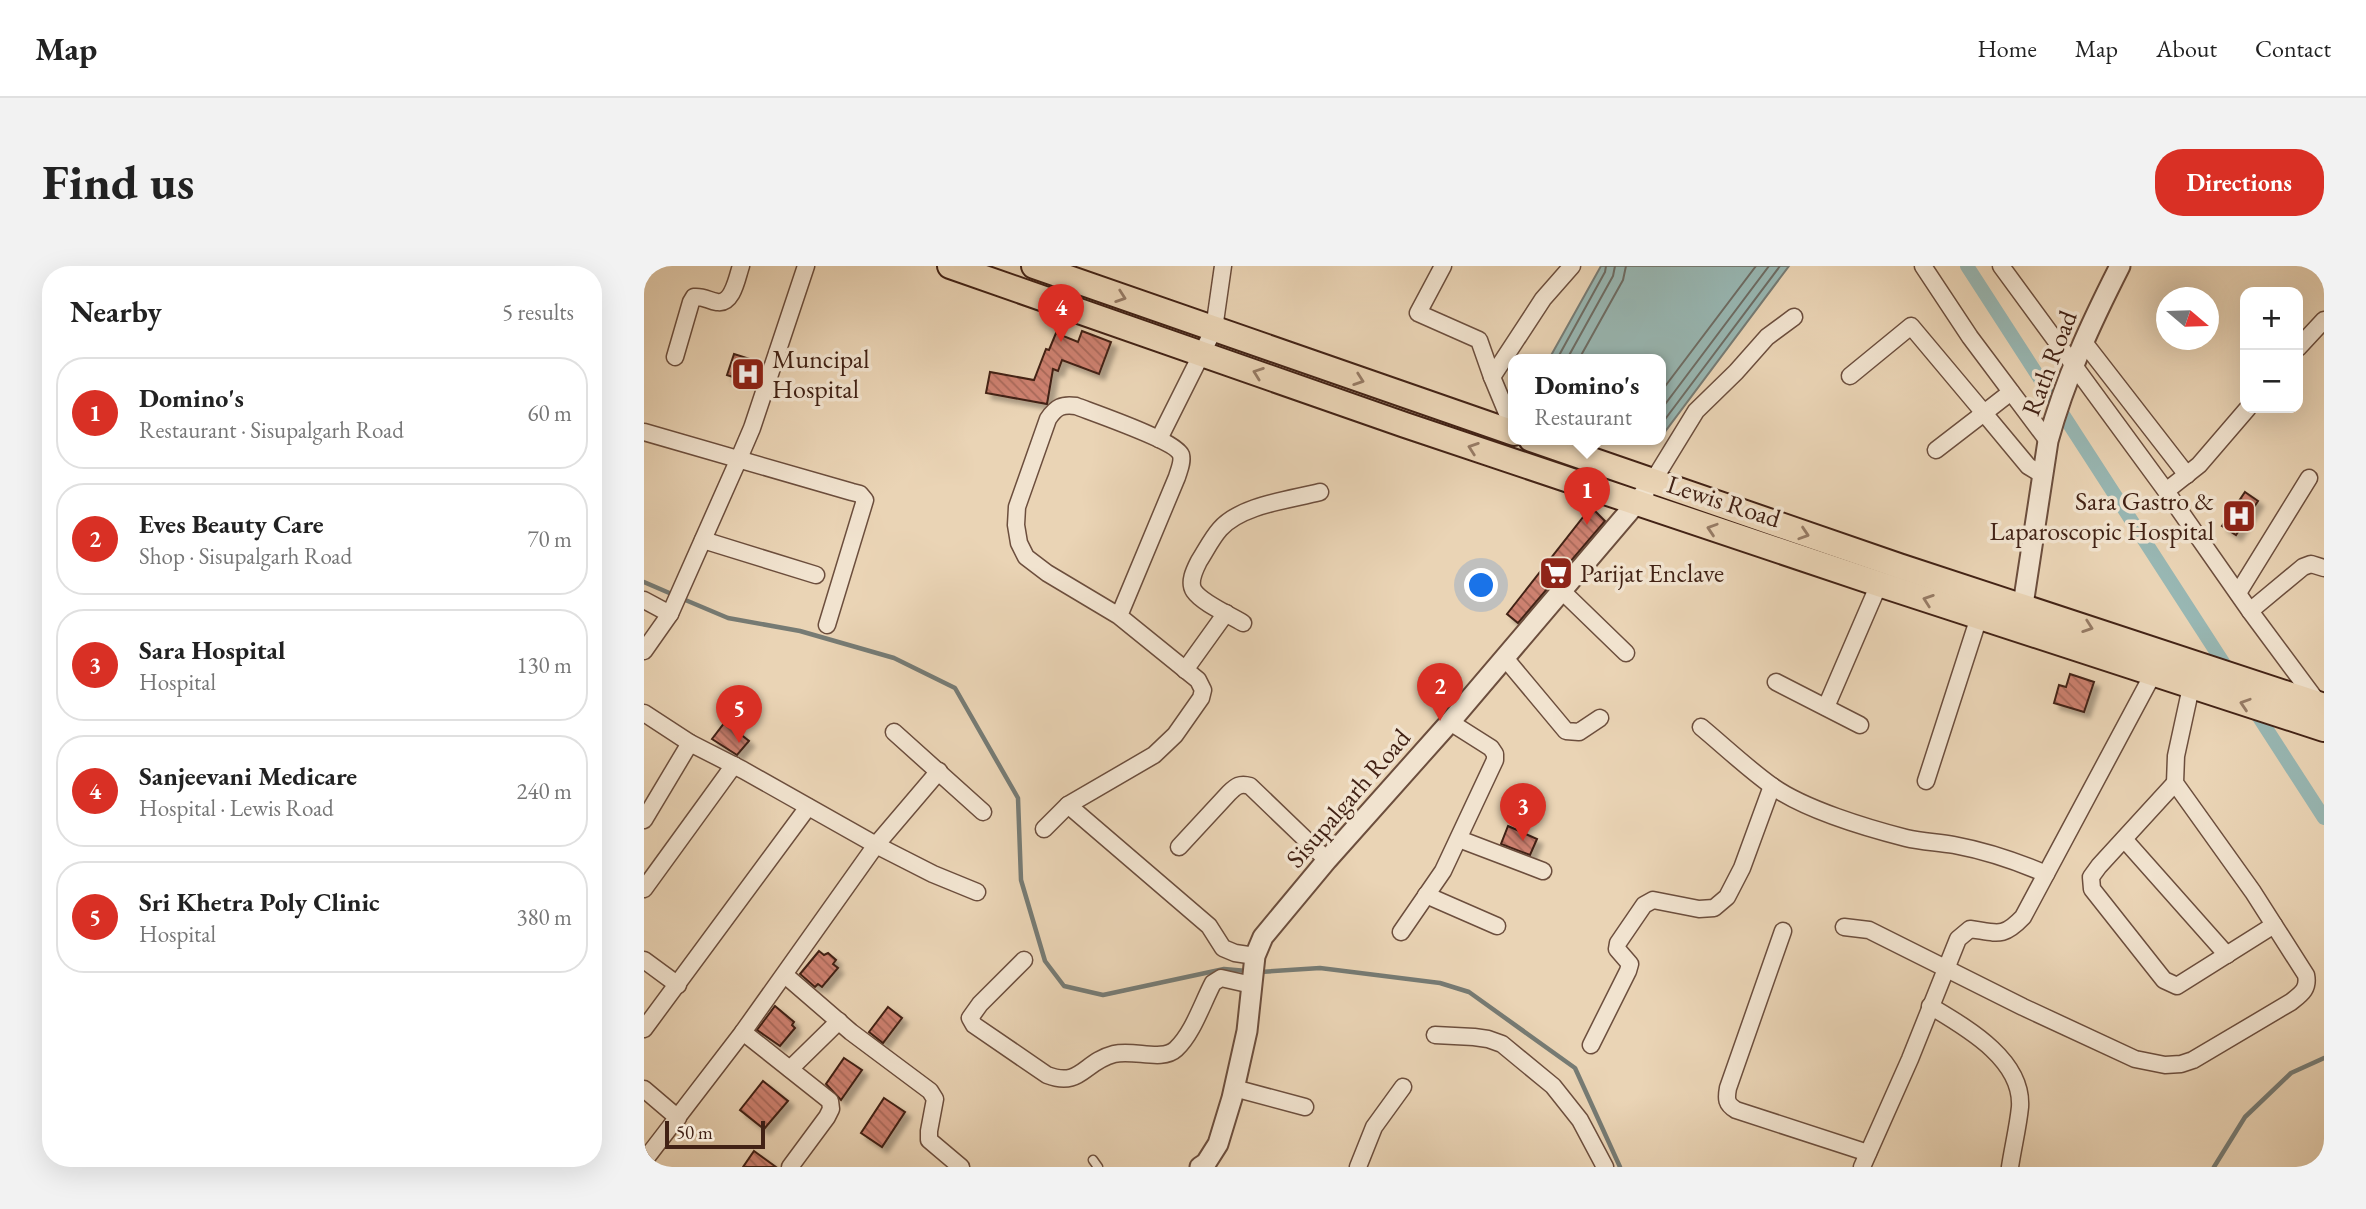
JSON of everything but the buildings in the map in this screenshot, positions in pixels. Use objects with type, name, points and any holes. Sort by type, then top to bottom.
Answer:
[{"type":"main road","name":"Lewis Road","points":[[950,266],[1637,504],[2153,674],[2204,683],[2283,691],[2322,705]]},
{"type":"main road","points":[[1034,266],[1508,430]]},
{"type":"main road","name":"Lewis Road","points":[[1548,445],[1875,558],[2023,605],[2284,716],[2324,729]]},
{"type":"main road","points":[[2016,629],[2023,605]]},
{"type":"street","points":[[676,357],[694,297],[701,296],[719,303],[725,302],[730,298],[741,266]]},
{"type":"street","points":[[644,651],[673,610],[739,458],[806,266]]},
{"type":"street","points":[[1159,439],[1214,329],[1223,266]]},
{"type":"street","points":[[1443,266],[1418,313],[1479,340],[1508,417]]},
{"type":"street","points":[[1492,377],[1543,299],[1572,266]]},
{"type":"street","points":[[1923,266],[1970,337],[2011,392],[2051,432]]},
{"type":"street","points":[[2001,266],[2166,491],[2250,611],[2322,705]]},
{"type":"street","name":"Rath Road","points":[[2023,605],[2051,432],[2064,388],[2083,341],[2120,266]]},
{"type":"street","points":[[1653,481],[1696,411],[1767,337],[1794,317]]},
{"type":"street","points":[[2303,343],[2324,320]]},
{"type":"street","points":[[1850,376],[1911,326],[2028,466],[2043,475]]},
{"type":"street","points":[[2083,341],[2187,475]]},
{"type":"street","points":[[1936,450],[2011,392]]},
{"type":"street","points":[[1044,829],[1068,805],[1154,755],[1175,735],[1203,690],[1198,680],[1119,616],[1047,573],[1026,557],[1016,525],[1017,506],[1048,419],[1055,409],[1065,404],[1159,439],[1181,453],[1182,462],[1119,616]]},
{"type":"street","points":[[2166,491],[2199,465],[2244,413]]},
{"type":"street","points":[[644,432],[860,494],[865,500],[827,625]]},
{"type":"street","points":[[2238,593],[2309,478]]},
{"type":"street","name":"Sisupalgarh Road","points":[[1253,971],[1263,937],[1562,592],[1637,504],[1653,481]]},
{"type":"street","points":[[1243,623],[1193,591],[1191,582],[1195,569],[1219,530],[1230,520],[1248,510],[1320,492]]},
{"type":"street","points":[[703,540],[816,575]]},
{"type":"street","points":[[2250,611],[2303,567],[2311,564],[2324,568]]},
{"type":"street","points":[[1826,707],[1879,584]]},
{"type":"street","points":[[1562,592],[1626,653]]},
{"type":"street","points":[[644,600],[673,610]]},
{"type":"street","points":[[1185,670],[1226,613]]},
{"type":"street","points":[[1926,781],[1979,617]]},
{"type":"street","points":[[1505,658],[1566,732],[1579,732],[1600,718]]},
{"type":"street","points":[[1783,931],[1726,1098],[1729,1105],[1736,1110],[1865,1160],[1910,1059],[1958,939],[1963,932],[1970,929],[1997,933],[2010,931],[2023,917],[2153,674]]},
{"type":"street","points":[[1776,682],[1860,725]]},
{"type":"street","points":[[1844,927],[1869,930],[2135,1059],[2165,1065],[2193,1060],[2291,1002],[2308,984],[2306,975],[2235,867],[2175,783],[2176,756],[2204,683]]},
{"type":"street","points":[[644,713],[690,743],[876,845],[933,874],[977,892]]},
{"type":"street","points":[[1401,932],[1443,871],[1492,768],[1495,754],[1491,748],[1450,722]]},
{"type":"street","points":[[1701,727],[1772,786],[1796,799],[1867,828],[1910,839],[1953,844],[1991,853],[2046,874]]},
{"type":"street","points":[[894,732],[983,811]]},
{"type":"street","points":[[644,820],[690,743]]},
{"type":"street","points":[[644,889],[734,765]]},
{"type":"street","points":[[644,1161],[785,975],[876,845],[939,771]]},
{"type":"street","points":[[2175,783],[2099,866],[2090,883],[2092,890],[2164,980],[2177,986],[2274,925]]},
{"type":"street","points":[[1179,847],[1229,793],[1238,785],[1244,784],[1250,786],[1327,860]]},
{"type":"street","points":[[1591,1045],[1630,964],[1617,949],[1618,943],[1644,905],[1653,900],[1699,909],[1714,908],[1727,897],[1746,859],[1772,786]]},
{"type":"street","points":[[1068,805],[1209,926],[1223,947],[1236,953],[1253,971],[1247,1031],[1234,1088],[1219,1144],[1207,1166]]},
{"type":"street","points":[[644,1029],[808,807]]},
{"type":"street","points":[[1459,839],[1543,871]]},
{"type":"street","points":[[2123,839],[2227,955]]},
{"type":"street","points":[[1426,895],[1497,926]]},
{"type":"street","points":[[644,960],[678,985]]},
{"type":"street","points":[[1024,960],[980,1004],[970,1018],[974,1025],[1047,1075],[1059,1079],[1074,1077],[1101,1058],[1116,1053],[1165,1055],[1174,1051],[1184,1040],[1213,983],[1217,979],[1253,971]]},
{"type":"street","points":[[785,975],[839,1021],[930,1091],[935,1099],[929,1140],[955,1165]]},
{"type":"street","points":[[1930,1006],[1982,1038],[2015,1079],[2020,1105],[2010,1167]]},
{"type":"street","points":[[790,1069],[839,1021]]},
{"type":"street","points":[[743,1032],[830,1101],[831,1109],[827,1117],[790,1167]]},
{"type":"street","points":[[1435,1035],[1474,1037],[1502,1044],[1553,1086],[1580,1120],[1605,1167]]},
{"type":"street","points":[[1358,1167],[1374,1127],[1403,1087]]},
{"type":"street","points":[[1234,1088],[1305,1107]]},
{"type":"street","points":[[644,1089],[678,1118]]},
{"type":"water","points":[[1601,266],[1789,266],[1666,430],[1666,354],[1552,354]]},
{"type":"waterway","points":[[1967,266],[2230,673]]},
{"type":"waterway","points":[[644,582],[674,595]]},
{"type":"waterway","points":[[683,599],[728,618],[800,631],[894,658],[955,688],[1018,798],[1021,880],[1045,961],[1064,986],[1103,995],[1224,969],[1247,971]]},
{"type":"waterway","points":[[2253,708],[2324,818]]},
{"type":"waterway","points":[[1260,972],[1320,968],[1440,983],[1469,992],[1575,1068],[1620,1167]]},
{"type":"waterway","points":[[2214,1167],[2245,1117],[2291,1073],[2324,1058]]},
{"type":"place","name":"Sanjeevani Medicare","points":[[1061,342]]},
{"type":"place","name":"Muncipal Hospital","points":[[748,374]]},
{"type":"place","name":"Sara Gastro & Laparoscopic Hospital","points":[[2239,516]]},
{"type":"place","name":"Domino's","points":[[1587,525]]},
{"type":"place","name":"Parijat Enclave","points":[[1556,573]]},
{"type":"place","name":"Eves Beauty Care","points":[[1440,721]]},
{"type":"place","name":"Sri Khetra Poly Clinic","points":[[739,743]]},
{"type":"place","name":"Sara Hospital","points":[[1523,841]]}]
